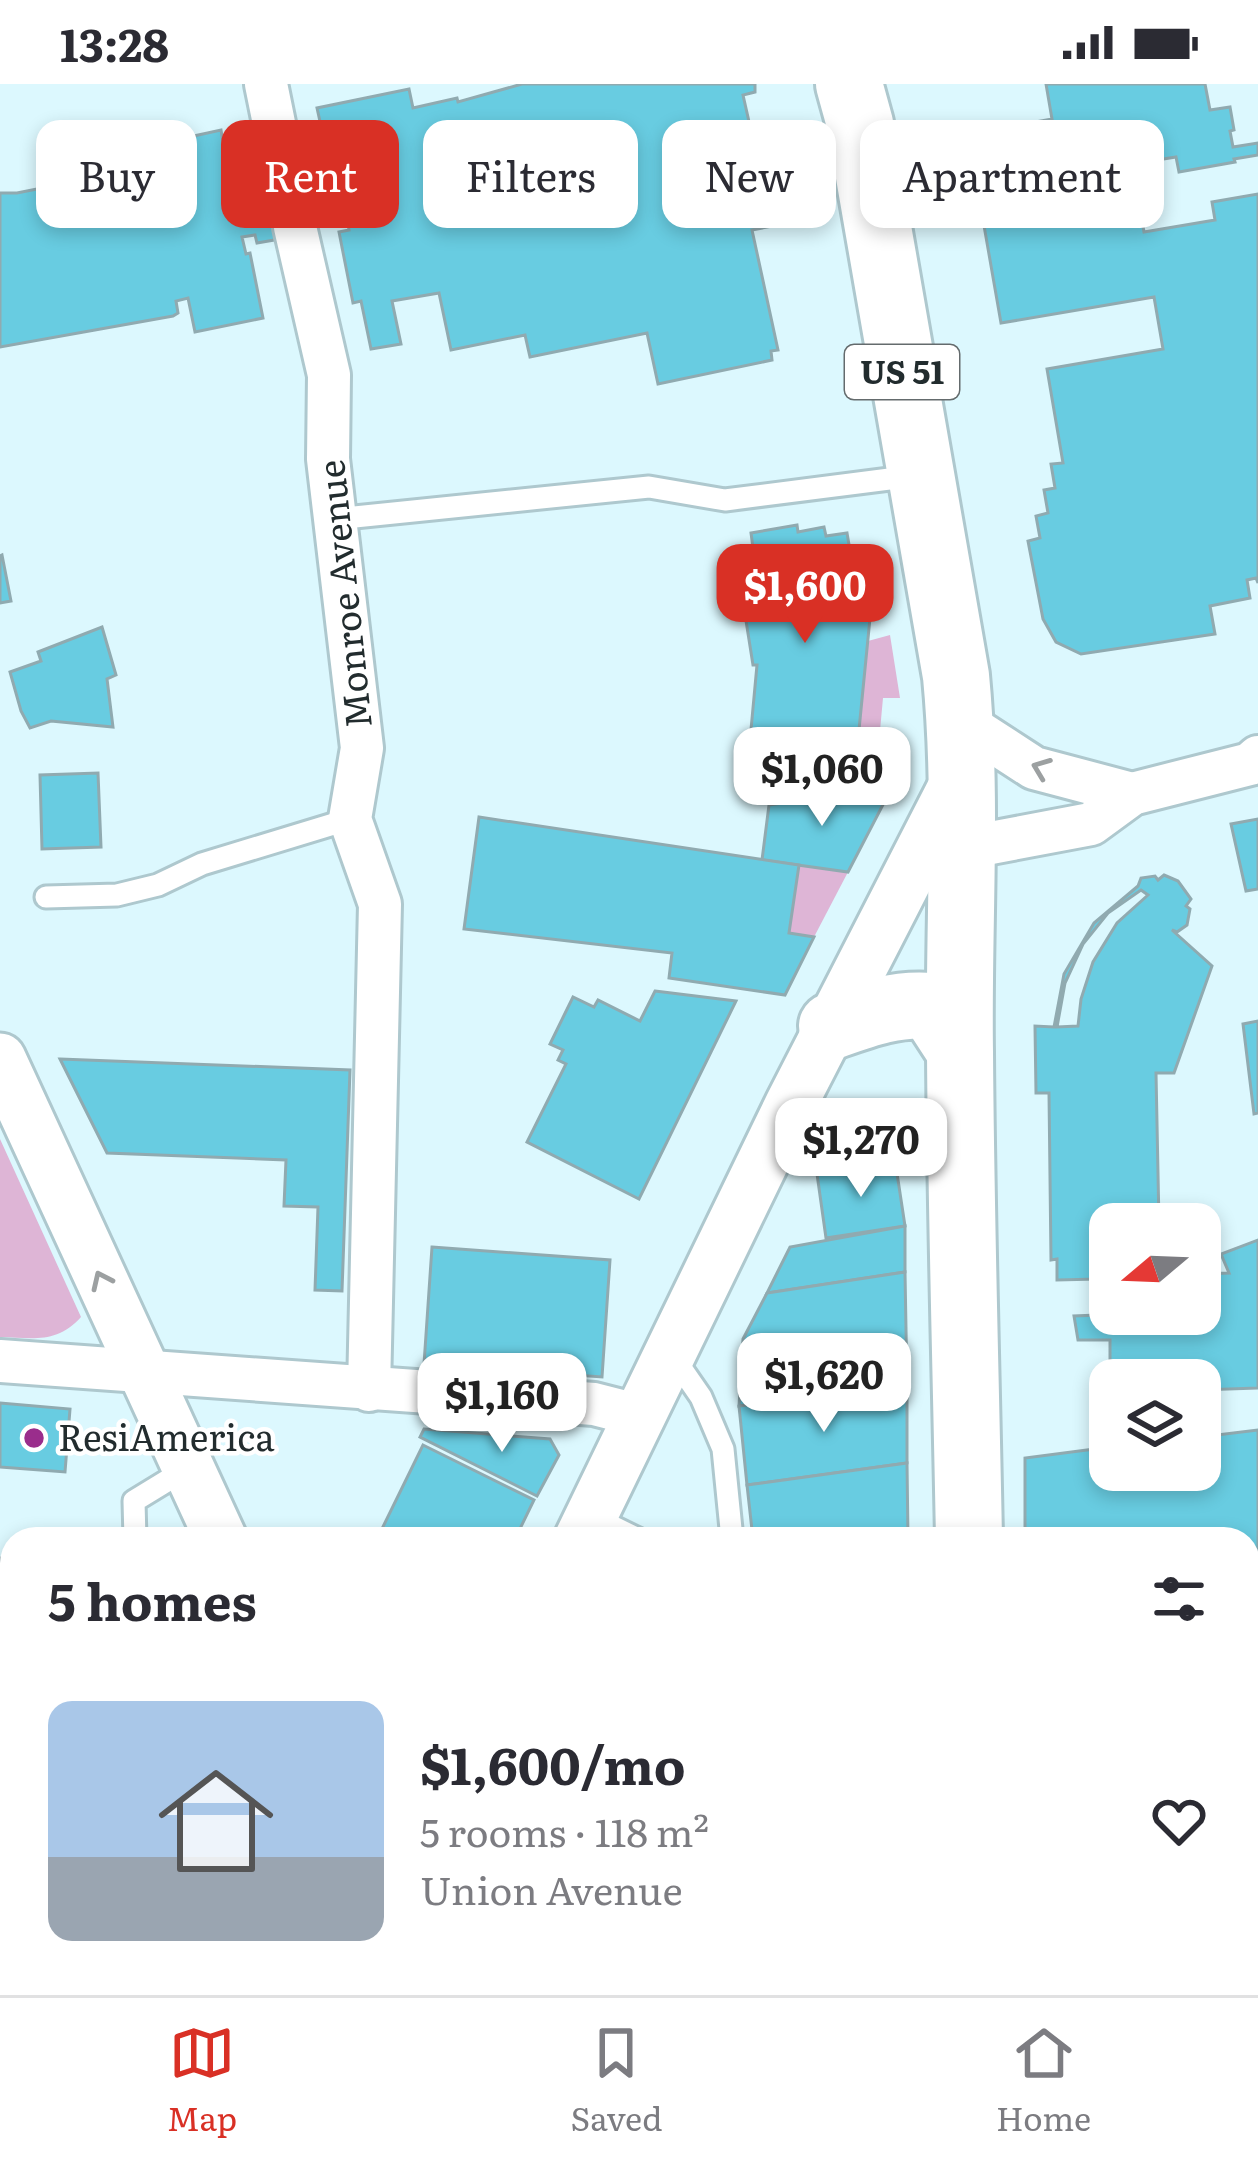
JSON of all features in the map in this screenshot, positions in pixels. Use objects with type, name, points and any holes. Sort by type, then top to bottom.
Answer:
[{"type":"main road","name":"US 51","points":[[849,84],[860,124],[956,676],[962,744],[959,1049],[969,1527]]},
{"type":"main road","points":[[832,1027],[878,1009],[931,1006],[959,1049]]},
{"type":"street","name":"Monroe Avenue","points":[[266,84],[329,375],[328,458],[362,748],[350,819],[380,904],[369,1390]]},
{"type":"street","points":[[585,1527],[832,1027],[962,744],[1132,794]]},
{"type":"street","points":[[964,848],[1091,824],[1132,794],[1250,764],[1258,757]]},
{"type":"street","points":[[0,1059],[215,1527]]},
{"type":"street","points":[[0,1360],[594,1404],[637,1415]]},
{"type":"lane","points":[[335,519],[649,487],[724,500],[920,475]]},
{"type":"lane","points":[[46,897],[116,895],[158,885],[202,864],[350,819]]},
{"type":"lane","points":[[670,1352],[701,1397],[723,1449],[730,1527]]},
{"type":"lane","points":[[135,1527],[134,1501],[188,1467]]},
{"type":"shaded area","points":[[890,635],[900,698],[883,698],[876,774],[799,767],[799,761],[857,750],[868,641]]},
{"type":"shaded area","points":[[799,865],[848,872],[814,937],[789,933]]},
{"type":"shaded area","points":[[0,1139],[81,1317],[54,1335],[0,1337]]},
{"type":"building","points":[[522,84],[755,84],[755,92],[743,95],[749,120],[662,120],[662,228],[762,228],[752,230],[778,350],[771,351],[772,360],[658,384],[647,333],[530,357],[525,335],[451,350],[439,293],[392,301],[401,344],[371,349],[361,301],[353,303],[339,232],[399,228],[399,120],[320,120],[317,108],[409,89],[413,108],[457,98],[458,102]]},
{"type":"building","points":[[1046,84],[1205,84],[1210,110],[1230,107],[1233,147],[1258,143],[1258,155],[1179,172],[1176,157],[1164,159],[1164,120],[1046,120],[1052,119]]},
{"type":"building","points":[[221,130],[221,228],[293,228],[278,231],[280,239],[257,243],[255,235],[242,237],[246,254],[250,253],[263,318],[195,332],[188,298],[176,301],[178,313],[173,316],[0,347],[0,193],[36,189],[36,228],[197,228],[197,135]]},
{"type":"building","points":[[1258,194],[1258,583],[1256,578],[1247,580],[1250,598],[1210,606],[1215,634],[1081,654],[1056,642],[1043,619],[1028,541],[1040,538],[1036,516],[1048,513],[1044,490],[1055,488],[1051,464],[1063,463],[1047,369],[1163,349],[1154,297],[1001,323],[984,228],[1143,228],[1144,232],[1215,220],[1212,202]]},
{"type":"building","points":[[797,525],[798,532],[824,527],[826,536],[847,533],[854,574],[862,573],[868,606],[859,607],[871,608],[857,750],[846,750],[844,766],[748,762],[757,665],[753,665],[741,589],[746,589],[740,550],[753,548],[751,533]]},
{"type":"building","points":[[0,556],[11,601],[0,603]]},
{"type":"building","points":[[102,627],[116,675],[107,679],[113,727],[51,721],[30,728],[10,672],[41,661],[38,652]]},
{"type":"building","points":[[98,773],[101,847],[42,849],[40,775]]},
{"type":"building","points":[[882,788],[888,795],[848,872],[762,860],[769,805]]},
{"type":"building","points":[[479,817],[799,865],[789,933],[814,937],[785,995],[669,978],[672,953],[464,929]]},
{"type":"building","points":[[1258,819],[1258,889],[1246,891],[1231,824]]},
{"type":"building","points":[[1141,878],[1178,881],[1191,899],[1186,906],[1190,909],[1187,925],[1172,930],[1212,966],[1174,1073],[1156,1073],[1159,1203],[1089,1203],[1089,1279],[1057,1280],[1057,1259],[1051,1260],[1049,1093],[1036,1093],[1035,1026],[1054,1027],[1064,974],[1094,923],[1138,886]],"holes":[[[1141,890],[1148,895],[1117,923],[1093,962],[1078,1026],[1057,1027],[1065,983],[1083,944],[1108,913]]]},
{"type":"building","points":[[655,991],[736,1001],[639,1199],[527,1142],[566,1064],[558,1060],[563,1050],[550,1044],[573,997],[594,1007],[598,1000],[640,1021]]},
{"type":"building","points":[[1258,1021],[1258,1113],[1254,1114],[1243,1024]]},
{"type":"building","points":[[60,1059],[350,1070],[342,1291],[315,1290],[318,1207],[284,1206],[286,1160],[107,1153]]},
{"type":"building","points":[[895,1160],[905,1226],[826,1238],[817,1174]]},
{"type":"building","points":[[905,1226],[905,1272],[767,1293],[790,1247]]},
{"type":"building","points":[[1258,1240],[1258,1388],[1221,1389],[1221,1359],[1110,1359],[1110,1340],[1078,1340],[1074,1316],[1089,1315],[1089,1335],[1221,1335],[1221,1273],[1229,1273],[1221,1254]]},
{"type":"building","points":[[432,1247],[610,1260],[602,1377],[424,1364]]},
{"type":"building","points":[[905,1272],[907,1386],[739,1406],[743,1339],[767,1293]]},
{"type":"building","points":[[907,1386],[907,1463],[747,1485],[739,1406]]},
{"type":"building","name":"ResiAmerica","points":[[0,1403],[70,1409],[65,1472],[0,1467]]},
{"type":"building","points":[[424,1429],[550,1439],[559,1455],[537,1496],[420,1437]]},
{"type":"building","points":[[1258,1430],[1258,1527],[1025,1527],[1025,1458],[1089,1450],[1089,1491],[1221,1491],[1221,1434]]},
{"type":"building","points":[[423,1445],[534,1500],[521,1527],[383,1527]]},
{"type":"building","points":[[907,1463],[908,1527],[752,1527],[747,1485]]},
{"type":"place","name":"ResiAmerica","points":[[34,1438]]}]
